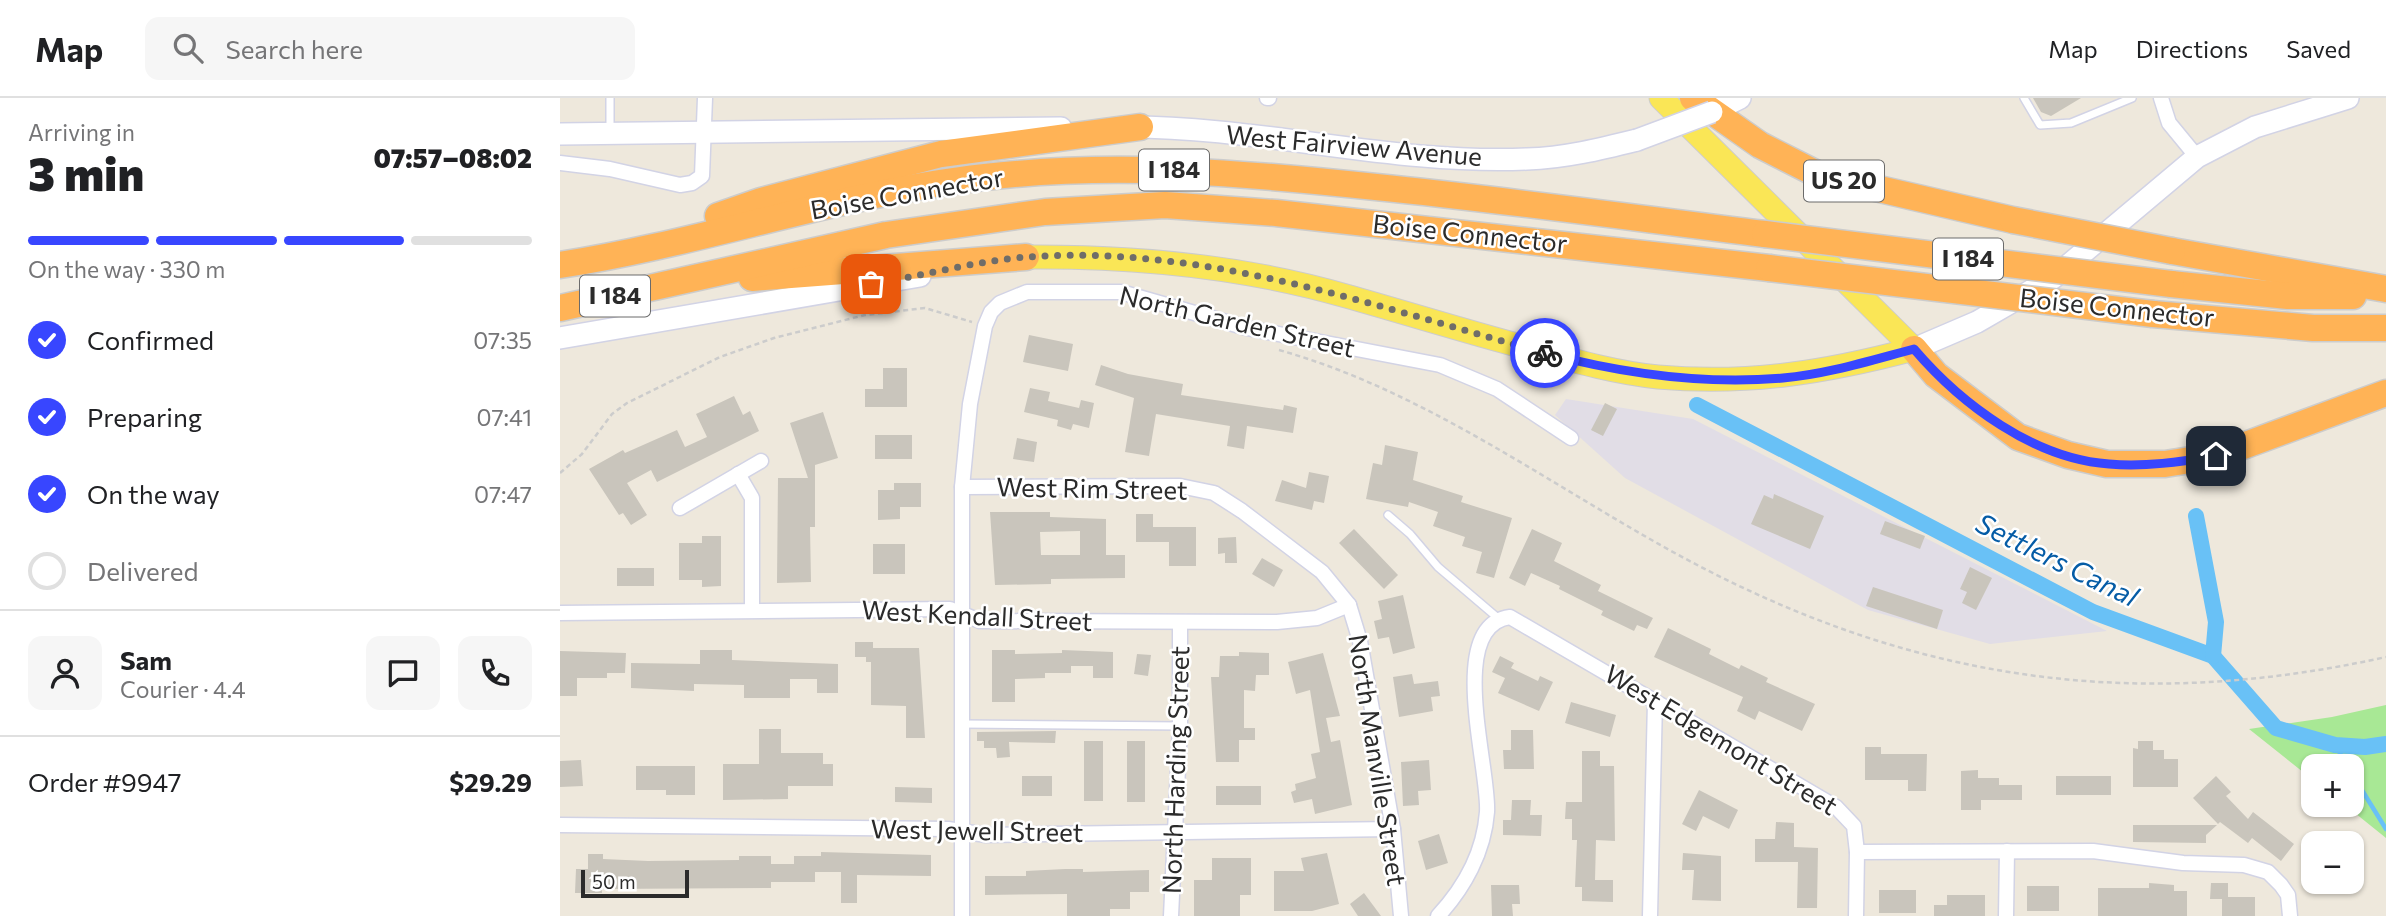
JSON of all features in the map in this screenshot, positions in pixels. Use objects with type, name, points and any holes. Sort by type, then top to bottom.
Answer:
[{"type":"highway","name":"US 20","points":[[1693,98],[1760,145],[1819,175],[2013,220],[2386,289]]},
{"type":"highway","points":[[589,260],[761,201],[941,154],[1140,127]]},
{"type":"highway","name":"Boise Connector","points":[[560,265],[846,202],[985,177],[1129,168],[1237,173],[1334,182],[2171,285],[2288,296],[2386,296]]},
{"type":"highway","name":"Boise Connector","points":[[560,308],[886,235],[1045,212],[1165,205],[1314,216],[2153,314],[2314,328],[2386,328]]},
{"type":"highway","points":[[670,284],[1026,257]]},
{"type":"highway","name":"US 20","points":[[1914,349],[1936,375],[2018,437],[2107,464],[2165,464],[2216,456],[2386,393]]},
{"type":"main road","name":"US 20","points":[[1661,98],[1914,349]]},
{"type":"main road","name":"West Fairview Avenue","points":[[560,134],[1140,127],[1471,160],[1529,159],[1572,154],[1637,140],[1692,121],[1740,98]]},
{"type":"main road","points":[[560,338],[1026,257],[1148,261],[1227,270],[1342,294],[1585,364],[1656,377],[1720,380],[1785,377],[1914,349],[1977,322],[2053,278],[2197,157],[2255,127],[2348,98]]},
{"type":"street","points":[[560,163],[610,169],[680,185],[692,183],[702,176],[705,98]]},
{"type":"street","points":[[2161,98],[2169,122],[2197,157]]},
{"type":"street","name":"North Garden Street","points":[[962,916],[962,487],[970,404],[985,327],[991,312],[1000,303],[1027,292],[1121,292],[1247,328],[1440,365],[1497,390],[1571,439]]},
{"type":"street","points":[[680,508],[761,461]]},
{"type":"street","points":[[738,474],[752,498],[752,609]]},
{"type":"street","name":"West Rim Street","points":[[962,487],[1180,486],[1214,493],[1322,572],[1349,605]]},
{"type":"street","name":"West Kendall Street","points":[[560,613],[950,609],[980,621],[1180,623],[1317,618],[1349,605]]},
{"type":"street","name":"North Manville Street","points":[[1349,605],[1360,641],[1393,829],[1401,916]]},
{"type":"street","points":[[1437,916],[1454,898],[1482,842],[1487,812],[1486,782],[1474,690],[1475,661],[1481,639],[1499,618]]},
{"type":"street","name":"West Edgemont Street","points":[[1499,618],[1519,621],[1836,807],[1854,826],[1857,852],[1856,916]]},
{"type":"street","name":"North Harding Street","points":[[1171,916],[1180,726],[1180,623]]},
{"type":"street","points":[[1650,916],[1655,701]]},
{"type":"street","name":"West Jewell Street","points":[[560,825],[961,830],[986,835],[1393,829]]},
{"type":"street","points":[[2006,916],[2007,851]]},
{"type":"street","points":[[1857,852],[2093,851],[2183,863],[2244,865],[2267,872],[2281,886],[2288,895],[2290,916]]},
{"type":"lane","points":[[610,98],[610,133]]},
{"type":"lane","points":[[2024,98],[2040,125],[2071,122],[2132,98]]},
{"type":"lane","points":[[1388,515],[1438,567],[1499,618]]},
{"type":"lane","points":[[961,724],[1180,726]]},
{"type":"path","points":[[560,473],[582,454],[612,414],[627,403],[720,357],[774,338],[865,315],[911,309],[940,311],[985,327]]},
{"type":"path","points":[[1274,349],[1345,371],[1384,389],[1587,499],[1673,552],[1804,616],[1906,651],[1999,671],[2079,682],[2187,684],[2278,677],[2386,657]]},
{"type":"shaded area","points":[[1566,399],[1693,419],[2107,631],[1990,644],[1868,610],[1625,478],[1555,415]]},
{"type":"green space","points":[[2386,705],[2386,838],[2360,817],[2364,817],[2364,754],[2301,754],[2301,770],[2249,729],[2332,717]]},
{"type":"building","points":[[2033,98],[2081,98],[2051,116],[2041,112]]},
{"type":"building","points":[[1029,335],[1073,344],[1068,371],[1023,362]]},
{"type":"building","points":[[1101,365],[1128,374],[1183,384],[1181,395],[1283,410],[1284,405],[1297,408],[1293,433],[1247,426],[1244,449],[1227,446],[1230,426],[1156,414],[1149,456],[1125,452],[1134,398],[1095,385]]},
{"type":"building","points":[[883,368],[907,368],[907,407],[865,407],[865,389],[883,389]]},
{"type":"building","points":[[1030,388],[1050,392],[1048,401],[1079,408],[1081,400],[1094,403],[1089,428],[1073,424],[1071,430],[1057,426],[1058,420],[1024,412]]},
{"type":"building","points":[[734,396],[743,415],[750,411],[759,431],[657,482],[651,470],[627,483],[647,515],[631,525],[623,513],[619,515],[589,469],[623,450],[625,453],[677,430],[685,447],[707,437],[696,414]]},
{"type":"building","points":[[1605,403],[1617,409],[1603,436],[1591,430]]},
{"type":"building","points":[[823,412],[838,458],[815,465],[815,527],[810,527],[811,582],[777,583],[778,478],[808,478],[790,423]]},
{"type":"building","points":[[875,435],[912,435],[912,459],[875,459]]},
{"type":"building","points":[[1017,438],[1037,442],[1034,462],[1013,459]]},
{"type":"building","points":[[1385,445],[1418,452],[1413,480],[1463,496],[1461,502],[1512,518],[1494,578],[1476,573],[1482,552],[1462,546],[1465,537],[1433,526],[1438,512],[1409,502],[1408,507],[1366,499],[1373,463],[1382,465]]},
{"type":"building","points":[[1309,472],[1329,476],[1324,503],[1314,501],[1312,510],[1275,501],[1282,480],[1306,488]]},
{"type":"building","points":[[894,483],[921,483],[921,507],[900,507],[900,519],[878,520],[878,490],[894,490]]},
{"type":"building","points":[[1774,494],[1824,516],[1810,549],[1751,524],[1764,495],[1773,499]]},
{"type":"building","points":[[990,512],[1050,512],[1050,517],[1106,519],[1106,555],[1125,555],[1125,578],[1051,579],[1051,584],[995,585]],"holes":[[[1080,531],[1080,555],[1041,555],[1040,532]]]},
{"type":"building","points":[[1136,514],[1153,514],[1153,527],[1196,527],[1196,566],[1169,566],[1169,542],[1136,542]]},
{"type":"building","points":[[1885,521],[1925,536],[1920,549],[1880,534]]},
{"type":"building","points":[[1354,529],[1398,575],[1384,589],[1339,543]]},
{"type":"building","points":[[1532,529],[1562,543],[1554,561],[1601,585],[1598,591],[1653,618],[1647,629],[1637,625],[1634,631],[1601,615],[1603,611],[1559,589],[1560,586],[1531,573],[1525,586],[1509,578]]},
{"type":"building","points":[[702,536],[721,536],[721,586],[702,587],[702,580],[679,580],[679,543],[702,543]]},
{"type":"building","points":[[1236,537],[1237,563],[1225,563],[1225,553],[1218,554],[1218,538]]},
{"type":"building","points":[[873,544],[905,544],[905,574],[873,574]]},
{"type":"building","points":[[1262,558],[1283,570],[1274,587],[1252,574]]},
{"type":"building","points":[[1970,567],[1992,578],[1976,610],[1962,603],[1967,592],[1960,589]]},
{"type":"building","points":[[617,568],[654,568],[654,586],[617,586]]},
{"type":"building","points":[[1873,587],[1943,610],[1937,629],[1866,606]]},
{"type":"building","points":[[1403,595],[1415,648],[1393,654],[1389,637],[1378,639],[1374,621],[1382,619],[1378,601]]},
{"type":"building","points":[[1668,628],[1711,649],[1709,654],[1739,669],[1741,665],[1768,678],[1766,682],[1815,704],[1802,731],[1759,711],[1755,720],[1737,711],[1743,697],[1654,657]]},
{"type":"building","points":[[855,642],[873,642],[873,648],[919,648],[925,738],[906,738],[906,706],[871,705],[871,662],[866,662],[866,657],[855,657]]},
{"type":"building","points":[[700,650],[732,650],[732,660],[838,664],[838,693],[817,693],[817,679],[790,679],[790,698],[744,698],[744,685],[694,684],[694,691],[631,688],[631,663],[700,664]]},
{"type":"building","points":[[992,650],[1015,650],[1015,654],[1062,653],[1062,650],[1113,652],[1113,678],[1093,678],[1093,666],[1071,666],[1071,673],[1045,673],[1045,678],[1015,679],[1015,702],[992,702]]},
{"type":"building","points":[[560,651],[626,653],[625,673],[607,673],[607,678],[577,678],[577,696],[560,696]]},
{"type":"building","points":[[1239,652],[1269,653],[1269,675],[1256,675],[1255,691],[1244,690],[1244,728],[1255,728],[1255,740],[1239,740],[1239,762],[1216,762],[1211,677],[1219,677],[1220,656],[1239,656]]},
{"type":"building","points":[[1323,653],[1340,716],[1326,718],[1331,742],[1340,740],[1352,805],[1315,814],[1312,799],[1294,803],[1291,792],[1296,790],[1295,784],[1316,778],[1311,754],[1320,752],[1310,690],[1296,694],[1288,662]]},
{"type":"building","points":[[1137,654],[1151,655],[1148,676],[1134,674]]},
{"type":"building","points":[[1500,656],[1514,663],[1511,668],[1538,681],[1540,676],[1553,682],[1539,711],[1498,693],[1505,678],[1492,672]]},
{"type":"building","points":[[1412,674],[1414,684],[1438,681],[1440,696],[1431,697],[1433,711],[1399,717],[1393,677]]},
{"type":"building","points":[[1571,702],[1616,715],[1610,737],[1565,723]]},
{"type":"building","points":[[759,729],[781,729],[781,753],[823,753],[823,764],[833,764],[833,786],[788,786],[788,799],[723,800],[723,764],[759,764]]},
{"type":"building","points":[[1511,730],[1533,730],[1534,769],[1504,769],[1503,750],[1511,750]]},
{"type":"building","points":[[1056,731],[1055,743],[1009,742],[1010,757],[997,758],[996,748],[984,748],[984,741],[977,741],[977,732]]},
{"type":"building","points":[[1084,741],[1103,741],[1103,801],[1084,801]]},
{"type":"building","points":[[1127,741],[1145,741],[1145,802],[1127,802]]},
{"type":"building","points":[[2138,741],[2153,741],[2153,750],[2164,750],[2164,759],[2178,759],[2178,787],[2133,787],[2133,748],[2138,749]]},
{"type":"building","points":[[1865,747],[1881,747],[1881,754],[1927,754],[1926,791],[1908,791],[1908,780],[1865,780]]},
{"type":"building","points":[[1582,751],[1600,751],[1600,766],[1614,766],[1615,841],[1596,840],[1595,880],[1613,880],[1613,902],[1582,901],[1582,887],[1575,887],[1577,840],[1572,840],[1572,819],[1565,819],[1566,802],[1582,802]]},
{"type":"building","points":[[581,760],[583,786],[560,787],[560,761]]},
{"type":"building","points":[[1429,760],[1431,790],[1418,791],[1419,805],[1403,806],[1401,762]]},
{"type":"building","points":[[636,766],[695,766],[695,795],[666,795],[666,790],[636,790]]},
{"type":"building","points":[[1978,770],[1978,778],[1999,778],[1999,785],[2022,785],[2022,800],[1981,800],[1981,810],[1961,810],[1961,771]]},
{"type":"building","points":[[1022,776],[1052,776],[1052,796],[1022,796]]},
{"type":"building","points":[[2056,776],[2111,776],[2111,795],[2056,795]]},
{"type":"building","points":[[2216,776],[2231,792],[2226,796],[2248,819],[2253,812],[2294,844],[2281,861],[2252,838],[2248,843],[2220,822],[2218,824],[2193,798]]},
{"type":"building","points":[[1216,786],[1261,786],[1261,805],[1216,805]]},
{"type":"building","points":[[895,787],[932,788],[932,803],[895,802]]},
{"type":"building","points":[[1699,790],[1738,810],[1729,829],[1703,816],[1696,831],[1682,824]]},
{"type":"building","points":[[1512,800],[1531,800],[1530,815],[1542,815],[1541,836],[1503,835],[1503,820],[1511,820]]},
{"type":"building","points":[[1776,822],[1794,823],[1794,847],[1818,848],[1817,908],[1797,908],[1798,862],[1755,862],[1755,839],[1775,839]]},
{"type":"building","points":[[2133,825],[2217,825],[2206,835],[2206,843],[2133,842]]},
{"type":"building","points":[[1439,834],[1448,863],[1426,870],[1418,841]]},
{"type":"building","points":[[821,852],[931,855],[931,876],[857,875],[857,903],[841,903],[841,872],[815,872],[815,882],[771,882],[771,888],[602,889],[602,893],[575,893],[576,869],[588,869],[588,854],[603,854],[603,859],[648,861],[739,860],[739,856],[771,856],[771,864],[794,864],[794,856],[821,856]]},
{"type":"building","points":[[1327,853],[1339,904],[1312,911],[1274,911],[1274,871],[1304,871],[1301,858]]},
{"type":"building","points":[[1683,853],[1721,856],[1721,901],[1692,900],[1694,870],[1682,870]]},
{"type":"building","points":[[1212,858],[1251,858],[1251,895],[1240,895],[1240,916],[1194,916],[1194,880],[1212,880]]},
{"type":"building","points":[[1083,869],[1083,872],[1149,870],[1149,892],[1130,892],[1130,909],[1110,909],[1110,916],[1067,916],[1067,894],[985,895],[985,876],[1026,876],[1026,871]]},
{"type":"building","points":[[2149,883],[2174,885],[2174,891],[2187,891],[2187,916],[2098,916],[2098,888],[2149,888]]},
{"type":"building","points":[[2211,883],[2228,883],[2228,897],[2255,897],[2255,916],[2222,916],[2222,899],[2210,899]]},
{"type":"building","points":[[1491,885],[1519,885],[1520,904],[1512,904],[1513,916],[1492,916]]},
{"type":"building","points":[[2027,886],[2059,886],[2059,911],[2027,911]]},
{"type":"building","points":[[1879,890],[1916,890],[1916,913],[1879,913]]},
{"type":"building","points":[[1364,893],[1381,916],[1358,916],[1350,904]]},
{"type":"building","points":[[1947,895],[1985,895],[1985,916],[1934,916],[1934,905],[1947,905]]},
{"type":"waterway","name":"Settlers Canal","points":[[1697,405],[2093,612],[2213,656],[2276,728],[2335,745],[2365,747],[2386,744]]},
{"type":"waterway","points":[[2196,516],[2216,622],[2213,656]]},
{"type":"waterway","points":[[2335,745],[2341,754]]},
{"type":"waterway","points":[[2364,793],[2386,829]]},
{"type":"way so far","points":[[871,284],[1026,257],[1148,261],[1227,270],[1342,294],[1545,353]]},
{"type":"route","points":[[1545,353],[1585,364],[1656,377],[1720,380],[1785,377],[1834,369],[1914,349],[1936,375],[2018,437],[2068,455],[2107,464],[2165,464],[2216,456]]}]
